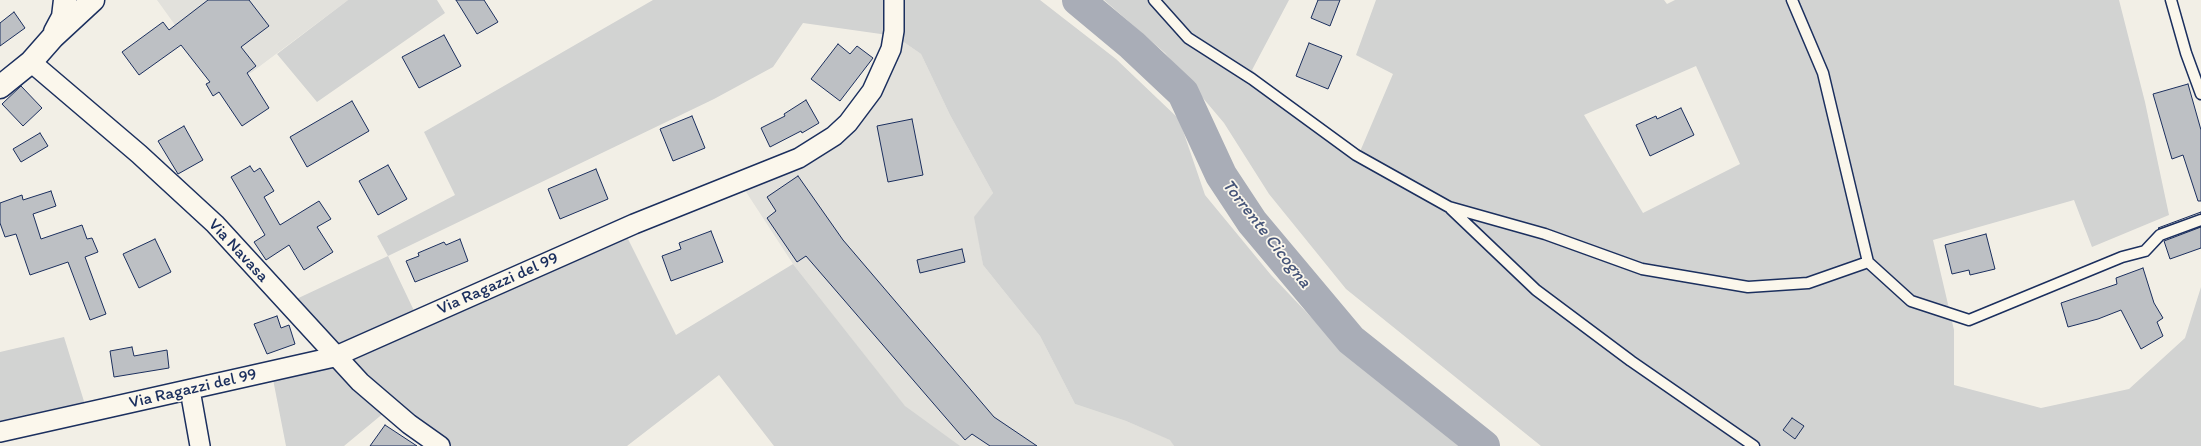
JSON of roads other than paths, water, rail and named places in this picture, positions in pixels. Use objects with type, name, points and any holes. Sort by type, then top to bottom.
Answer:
[{"type":"street","points":[[53,37],[63,17],[65,0]]},
{"type":"street","points":[[0,87],[31,62],[53,37],[93,0]]},
{"type":"street","name":"Via Ragazzi del 99","points":[[0,432],[334,357],[634,224],[771,170],[816,149],[848,123],[872,91],[891,49],[894,31],[894,0]]},
{"type":"street","name":"Via Navasa","points":[[31,62],[139,154],[215,224],[334,357],[388,407],[440,446]]},
{"type":"street","points":[[190,390],[200,446]]},
{"type":"lane","points":[[1154,0],[1188,38],[1252,79],[1356,155],[1449,207],[1545,234],[1642,269],[1748,287],[1808,283],[1868,262]]},
{"type":"lane","points":[[1792,0],[1823,73],[1868,262],[1911,300],[1969,320],[2122,257],[2146,251],[2160,236],[2201,220]]},
{"type":"lane","points":[[2171,0],[2186,53],[2201,94]]},
{"type":"lane","points":[[1449,207],[1536,290],[1631,360],[1754,446]]},
{"type":"waterway","name":"Torrente Cicogna","points":[[1078,0],[1132,45],[1183,93],[1221,175],[1252,222],[1351,340],[1484,446]]}]
